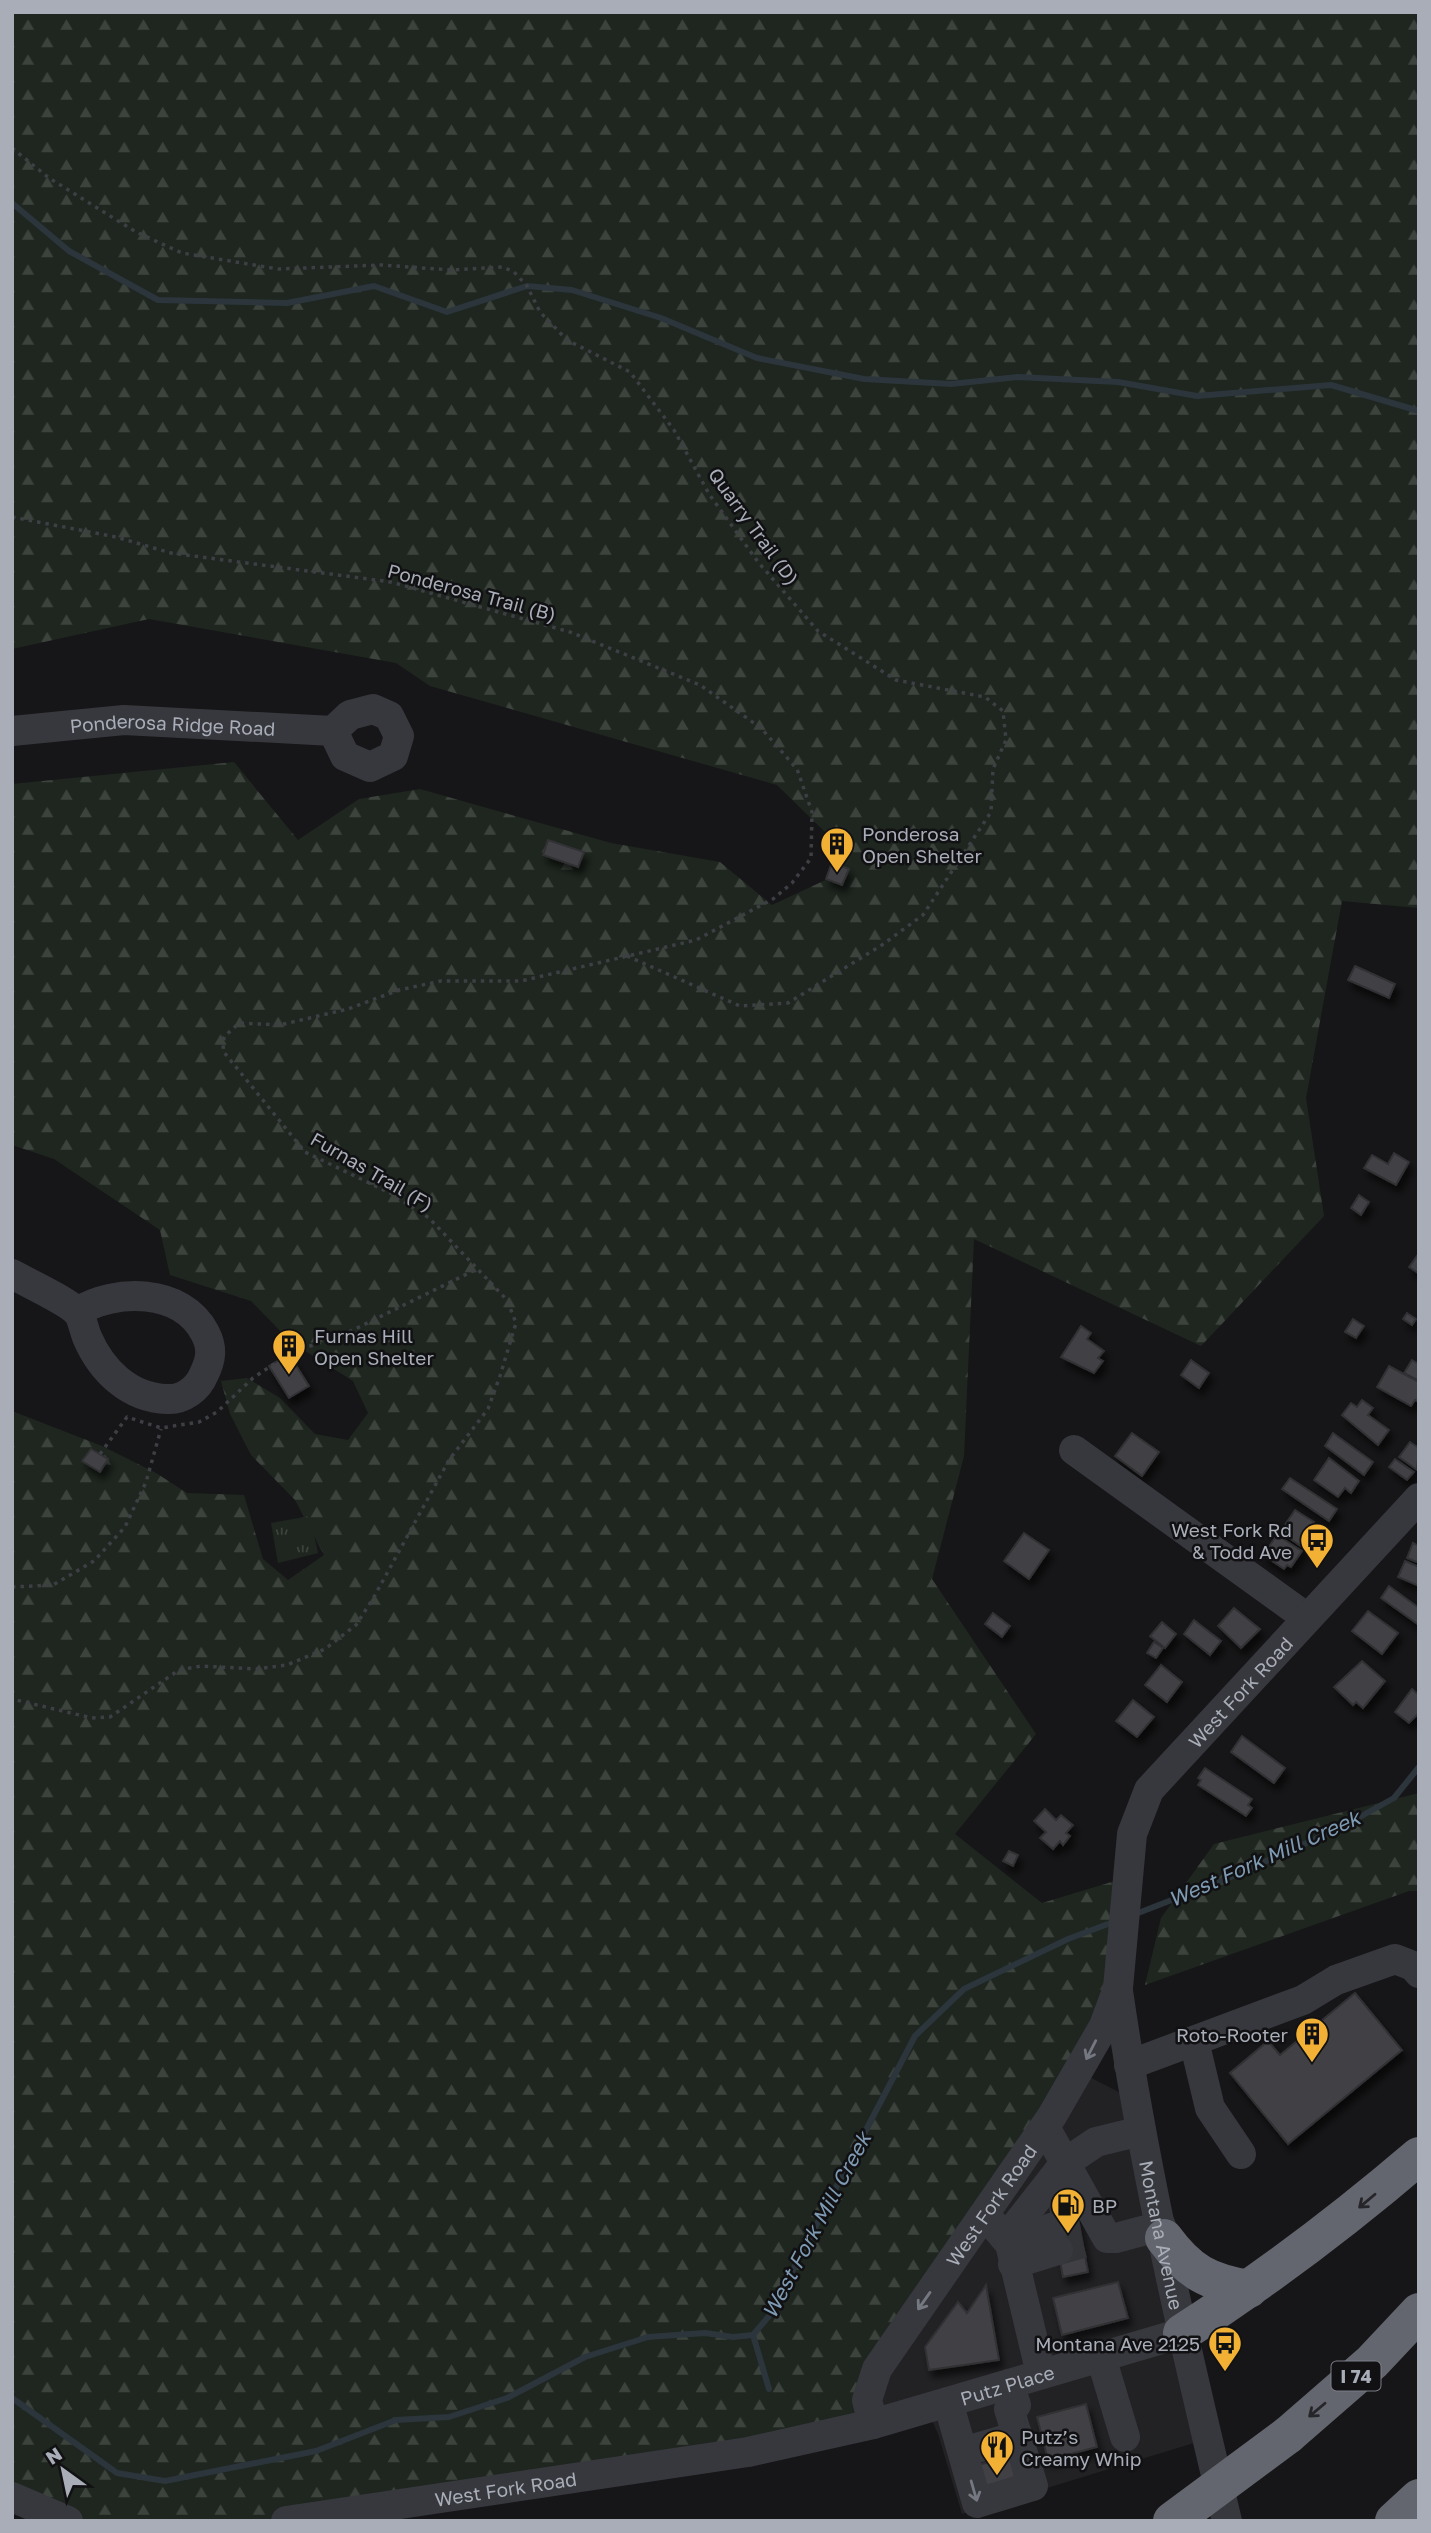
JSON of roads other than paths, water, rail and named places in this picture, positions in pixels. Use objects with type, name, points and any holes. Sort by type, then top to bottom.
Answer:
[{"type":"highway","points":[[1182,2333],[1249,2289],[1346,2219],[1419,2157]]},
{"type":"highway","points":[[1163,2232],[1182,2262],[1224,2285],[1249,2289]]},
{"type":"highway","name":"I 74","points":[[1172,2521],[1287,2435],[1372,2362],[1419,2312]]},
{"type":"highway","points":[[1394,2521],[1419,2498]]},
{"type":"street","name":"Ponderosa Ridge Road","points":[[12,731],[124,720],[333,731]]},
{"type":"street","points":[[12,1274],[77,1312]]},
{"type":"street","points":[[1074,1450],[1307,1618]]},
{"type":"street","name":"West Fork Road","points":[[286,2521],[748,2452],[873,2424],[867,2400],[877,2369],[1045,2127],[1080,2072],[1104,2026],[1118,1988],[1132,1834],[1149,1790],[1419,1498]]},
{"type":"street","points":[[1129,2065],[1303,2000],[1336,1980],[1395,1959],[1413,1966],[1419,1973]]},
{"type":"street","name":"Montana Avenue","points":[[1118,1988],[1141,2131],[1182,2333],[1227,2521]]},
{"type":"street","points":[[1194,2041],[1210,2108],[1241,2154]]},
{"type":"street","points":[[1045,2127],[1065,2163],[1079,2233]]},
{"type":"street","points":[[1010,2249],[1065,2163],[1096,2142],[1141,2131]]},
{"type":"street","points":[[984,2215],[1010,2249],[1041,2374]]},
{"type":"street","points":[[1010,2249],[1079,2233],[1116,2238],[1163,2232]]},
{"type":"street","name":"Putz Place","points":[[873,2424],[1182,2333]]},
{"type":"street","points":[[1101,2357],[1125,2437]]},
{"type":"street","points":[[948,2402],[977,2503],[1033,2486],[1009,2409],[1016,2405],[1009,2384]]},
{"type":"street","points":[[963,2452],[1018,2437]]},
{"type":"street","points":[[12,2497],[68,2521]]},
{"type":"waterway","points":[[12,203],[69,251],[158,300],[287,303],[374,286],[447,312],[527,286],[572,290],[661,318],[757,358],[864,379],[951,384],[1018,377],[1118,382],[1197,396],[1331,385],[1419,411]]},
{"type":"waterway","name":"West Fork Mill Creek","points":[[1133,1915],[1226,1879],[1340,1828],[1394,1798],[1419,1767]]},
{"type":"waterway","name":"West Fork Mill Creek","points":[[12,2398],[117,2473],[165,2481],[316,2451],[396,2420],[449,2417],[507,2398],[585,2357],[648,2337],[705,2333],[733,2337],[753,2335],[769,2316],[915,2036],[964,1989],[1068,1939],[1116,1921]]},
{"type":"waterway","points":[[753,2335],[769,2389]]},
{"type":"tunnel","points":[[1054,2227],[1078,2221]]},
{"type":"tunnel","points":[[1058,2250],[1083,2243]]},
{"type":"place","name":"Ponderosa Open Shelter","points":[[837,874]]},
{"type":"place","name":"Furnas Hill Open Shelter","points":[[289,1376]]},
{"type":"place","name":"West Fork Rd & Todd Ave","points":[[1317,1570]]},
{"type":"place","name":"Roto-Rooter","points":[[1312,2064]]},
{"type":"place","name":"BP","points":[[1068,2235]]},
{"type":"place","name":"Montana Ave 2125","points":[[1225,2373]]},
{"type":"place","name":"Putz’s Creamy Whip","points":[[997,2477]]}]
